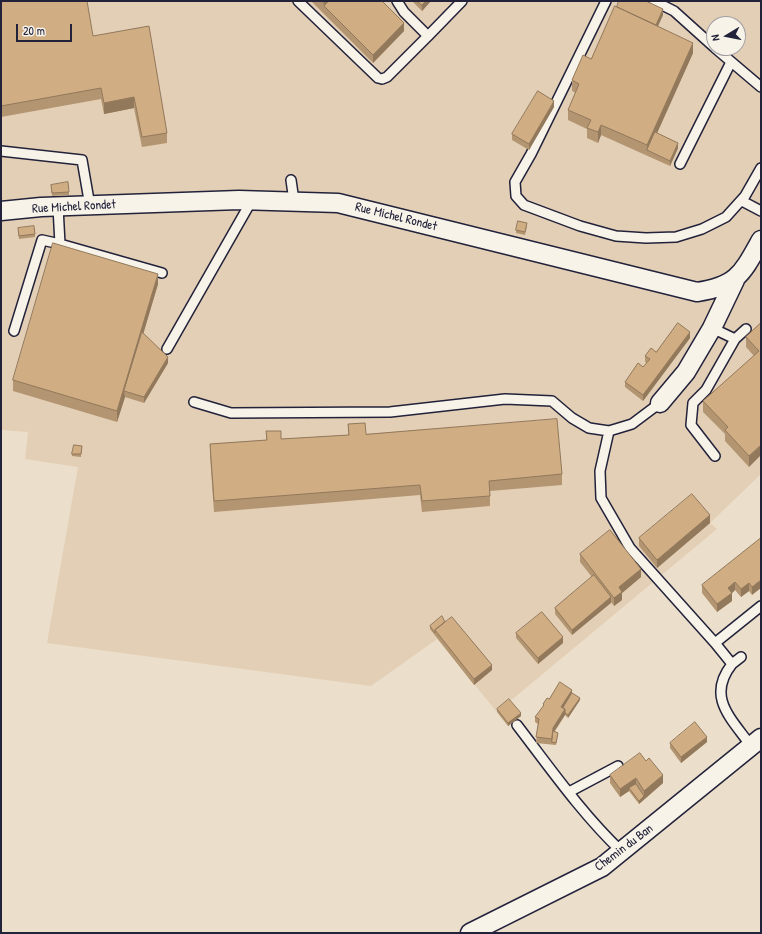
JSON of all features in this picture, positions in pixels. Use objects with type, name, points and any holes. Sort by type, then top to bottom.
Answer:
[{"type":"street","name":"Rue Michel Rondet","points":[[1,211],[58,207],[252,200],[338,203],[697,292],[715,289],[735,280],[749,262],[761,240]]},
{"type":"street","points":[[660,403],[686,372],[712,328],[735,280]]},
{"type":"street","name":"Chemin du Ban","points":[[470,933],[584,878],[602,867],[756,742]]},
{"type":"lane","points":[[298,1],[378,78],[382,79],[386,77],[462,1]]},
{"type":"lane","points":[[398,1],[404,12],[428,36]]},
{"type":"lane","points":[[606,1],[538,141],[514,182],[516,196],[524,204],[580,226],[616,236],[646,238],[676,237],[702,228],[726,217],[742,200],[761,168]]},
{"type":"lane","points":[[654,1],[674,11],[706,41]]},
{"type":"lane","points":[[724,56],[761,87]]},
{"type":"lane","points":[[680,164],[731,62]]},
{"type":"lane","points":[[1,151],[82,160],[90,206]]},
{"type":"lane","points":[[291,180],[294,202]]},
{"type":"lane","points":[[166,348],[252,200]]},
{"type":"lane","points":[[742,200],[761,211]]},
{"type":"lane","points":[[58,207],[60,244]]},
{"type":"lane","points":[[14,331],[42,240],[162,273]]},
{"type":"lane","points":[[712,328],[735,339]]},
{"type":"lane","points":[[715,456],[691,425],[693,403],[706,390],[735,339],[746,329]]},
{"type":"lane","points":[[194,402],[231,413],[238,413],[390,412],[505,400],[552,401],[572,418],[589,428],[609,430],[632,424],[660,403]]},
{"type":"lane","points":[[609,430],[600,471],[601,498],[630,548],[716,643],[732,664]]},
{"type":"lane","points":[[716,643],[761,606]]},
{"type":"lane","points":[[741,657],[724,673],[721,683],[721,702],[756,742]]},
{"type":"lane","points":[[518,724],[569,792],[608,839],[622,852]]},
{"type":"lane","points":[[569,792],[618,766]]},
{"type":"shaded area","points":[[1,1],[761,1],[761,474],[710,523],[717,529],[497,712],[437,639],[371,686],[47,643],[78,467],[25,459],[28,432],[1,430]]},
{"type":"building","points":[[1,1],[87,1],[93,36],[149,26],[167,133],[142,137],[134,97],[104,103],[101,88],[1,106]]},
{"type":"building","points":[[329,1],[382,1],[404,23],[373,55],[324,6]]},
{"type":"building","points":[[417,1],[426,1],[422,5]]},
{"type":"building","points":[[619,1],[646,1],[663,9],[656,25],[617,7]]},
{"type":"building","points":[[615,6],[693,43],[647,145],[601,125],[598,132],[587,128],[591,120],[568,110],[579,84],[572,80],[583,55],[591,59]]},
{"type":"building","points":[[538,91],[554,101],[529,144],[512,134]]},
{"type":"building","points":[[655,132],[678,143],[670,161],[647,150]]},
{"type":"building","points":[[68,182],[69,192],[52,193],[51,185]]},
{"type":"building","points":[[518,221],[527,223],[525,232],[516,230]]},
{"type":"building","points":[[34,226],[35,234],[19,236],[18,228]]},
{"type":"building","points":[[53,243],[158,274],[117,411],[13,380]]},
{"type":"building","points":[[678,323],[690,332],[643,395],[625,382],[638,363],[643,367],[650,359],[645,356],[651,348],[656,352]]},
{"type":"building","points":[[761,323],[761,445],[749,456],[725,430],[728,427],[703,401],[759,351],[746,337]]},
{"type":"building","points":[[142,332],[168,357],[144,397],[124,391]]},
{"type":"building","points":[[557,419],[562,474],[489,481],[490,496],[422,501],[420,485],[214,501],[210,444],[267,440],[266,431],[281,431],[281,439],[349,435],[348,424],[365,423],[366,434]]},
{"type":"building","points":[[74,445],[82,446],[81,454],[72,454]]},
{"type":"building","points":[[692,494],[710,515],[657,560],[639,538]]},
{"type":"building","points":[[610,530],[641,569],[619,587],[622,592],[614,598],[580,554]]},
{"type":"building","points":[[761,538],[761,580],[752,587],[749,583],[741,589],[735,582],[728,588],[732,593],[717,604],[702,585]]},
{"type":"building","points":[[594,575],[611,597],[572,630],[555,608]]},
{"type":"building","points":[[542,612],[563,637],[538,658],[516,633]]},
{"type":"building","points":[[442,616],[445,622],[435,630],[435,633],[430,626]]},
{"type":"building","points":[[452,617],[492,665],[474,679],[435,630]]},
{"type":"building","points":[[560,682],[572,690],[561,707],[565,709],[553,728],[552,739],[536,737],[539,719],[535,717],[544,705],[543,704],[547,698],[549,699]]},
{"type":"building","points":[[572,693],[580,698],[568,715],[565,713],[565,709],[563,708]]},
{"type":"building","points":[[509,699],[521,713],[508,723],[497,709]]},
{"type":"building","points":[[695,722],[707,737],[681,757],[670,743]]},
{"type":"building","points":[[553,731],[558,733],[556,743],[552,742]]},
{"type":"building","points":[[640,753],[646,761],[649,758],[663,775],[644,791],[636,778],[620,789],[610,775]]},
{"type":"building","points":[[636,784],[644,796],[639,801],[629,788]]}]
